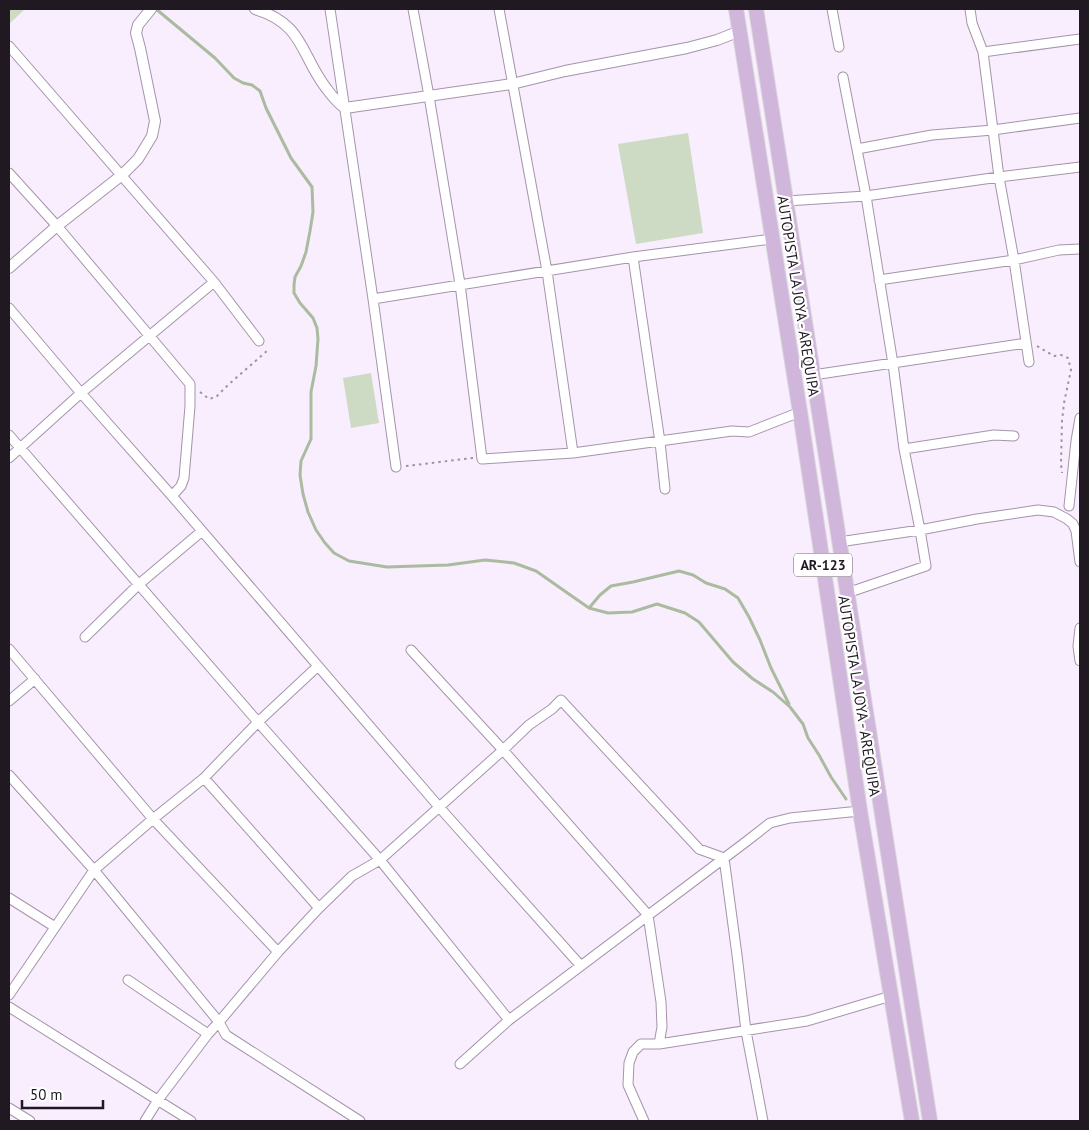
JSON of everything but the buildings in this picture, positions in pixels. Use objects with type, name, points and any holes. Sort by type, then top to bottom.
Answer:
[{"type":"main road","name":"AUTOPISTA LA JOYA - AREQUIPA","points":[[736,9],[800,412],[860,811],[912,1121]]},
{"type":"main road","name":"AUTOPISTA LA JOYA - AREQUIPA","points":[[756,9],[930,1121]]},
{"type":"street","points":[[9,268],[57,226],[122,175],[138,159],[152,136],[155,121],[136,33],[138,24],[151,9]]},
{"type":"street","points":[[255,9],[274,17],[287,26],[298,38],[320,80],[338,104],[345,108],[512,84],[565,71],[687,48],[718,40],[740,31]]},
{"type":"street","points":[[330,9],[396,467]]},
{"type":"street","points":[[412,9],[429,96],[460,284],[482,459],[573,453],[732,431],[749,432],[800,412]]},
{"type":"street","points":[[499,9],[547,271],[573,453]]},
{"type":"street","points":[[832,9],[838,47]]},
{"type":"street","points":[[970,9],[972,23],[983,52],[999,177],[1030,362]]},
{"type":"street","points":[[983,52],[1080,39]]},
{"type":"street","points":[[9,46],[214,282],[260,341]]},
{"type":"street","points":[[843,78],[866,196],[893,364],[904,449],[926,566],[847,593]]},
{"type":"street","points":[[857,149],[932,135],[993,130],[1080,118]]},
{"type":"street","points":[[786,201],[866,196],[1080,166]]},
{"type":"street","points":[[9,173],[57,226],[190,384],[184,478],[181,486],[172,496]]},
{"type":"street","points":[[373,298],[633,258],[772,239]]},
{"type":"street","points":[[879,280],[1014,260],[1059,250],[1080,249]]},
{"type":"street","points":[[633,258],[665,489]]},
{"type":"street","points":[[9,458],[81,393],[214,282]]},
{"type":"street","points":[[9,308],[440,808],[581,966]]},
{"type":"street","points":[[813,376],[1026,343]]},
{"type":"street","points":[[1069,506],[1080,418]]},
{"type":"street","points":[[9,435],[380,860],[509,1020]]},
{"type":"street","points":[[904,449],[994,435],[1014,436]]},
{"type":"street","points":[[839,542],[1038,510],[1054,512],[1073,524],[1076,531],[1080,562]]},
{"type":"street","points":[[85,637],[138,585],[202,531]]},
{"type":"street","points":[[1080,628],[1078,646],[1080,661]]},
{"type":"street","points":[[9,648],[153,819],[278,952]]},
{"type":"street","points":[[412,650],[648,915],[661,1002],[662,1027],[659,1044]]},
{"type":"street","points":[[9,995],[94,870],[204,778],[258,722],[318,666]]},
{"type":"street","points":[[9,702],[35,679]]},
{"type":"street","points":[[146,1121],[158,1100],[208,1034],[278,952],[319,908],[352,876],[380,860],[440,808],[529,725],[552,709],[561,700],[699,849],[724,858]]},
{"type":"street","points":[[9,775],[94,870],[220,1022],[226,1035],[360,1121]]},
{"type":"street","points":[[204,778],[319,908]]},
{"type":"street","points":[[460,1064],[509,1020],[770,823],[790,818],[860,811]]},
{"type":"street","points":[[724,858],[746,1031],[763,1121]]},
{"type":"street","points":[[9,898],[55,927]]},
{"type":"street","points":[[128,980],[208,1034]]},
{"type":"street","points":[[644,1121],[628,1085],[629,1063],[633,1052],[641,1044],[659,1044],[807,1021],[891,996]]},
{"type":"street","points":[[9,1007],[191,1121]]},
{"type":"street","points":[[9,1108],[30,1121]]},
{"type":"path","points":[[1026,343],[1036,345],[1054,356],[1068,358],[1071,370],[1063,412],[1061,464],[1063,479],[1070,494]]},
{"type":"path","points":[[190,384],[209,399],[216,397],[268,350]]},
{"type":"path","points":[[396,467],[471,457],[482,459]]},
{"type":"green space","points":[[9,9],[25,9],[9,24]]},
{"type":"green space","points":[[688,133],[703,233],[636,244],[618,144]]},
{"type":"green space","points":[[371,373],[379,423],[351,428],[343,378]]},
{"type":"waterway","points":[[156,9],[215,58],[234,78],[252,85],[260,91],[266,108],[291,158],[312,187],[313,212],[310,231],[306,252],[295,277],[294,285],[294,293],[313,318],[317,328],[318,339],[316,366],[311,392],[311,439],[301,461],[300,475],[308,512],[316,530],[325,543],[334,553],[349,561],[387,567],[448,565],[485,560],[514,563],[536,571],[589,608],[608,613],[632,612],[657,604],[685,613],[699,622],[733,662],[790,707],[803,724],[808,738],[846,799]]},
{"type":"waterway","points":[[589,608],[611,586],[679,571],[725,589],[738,598],[749,617],[789,704]]}]
